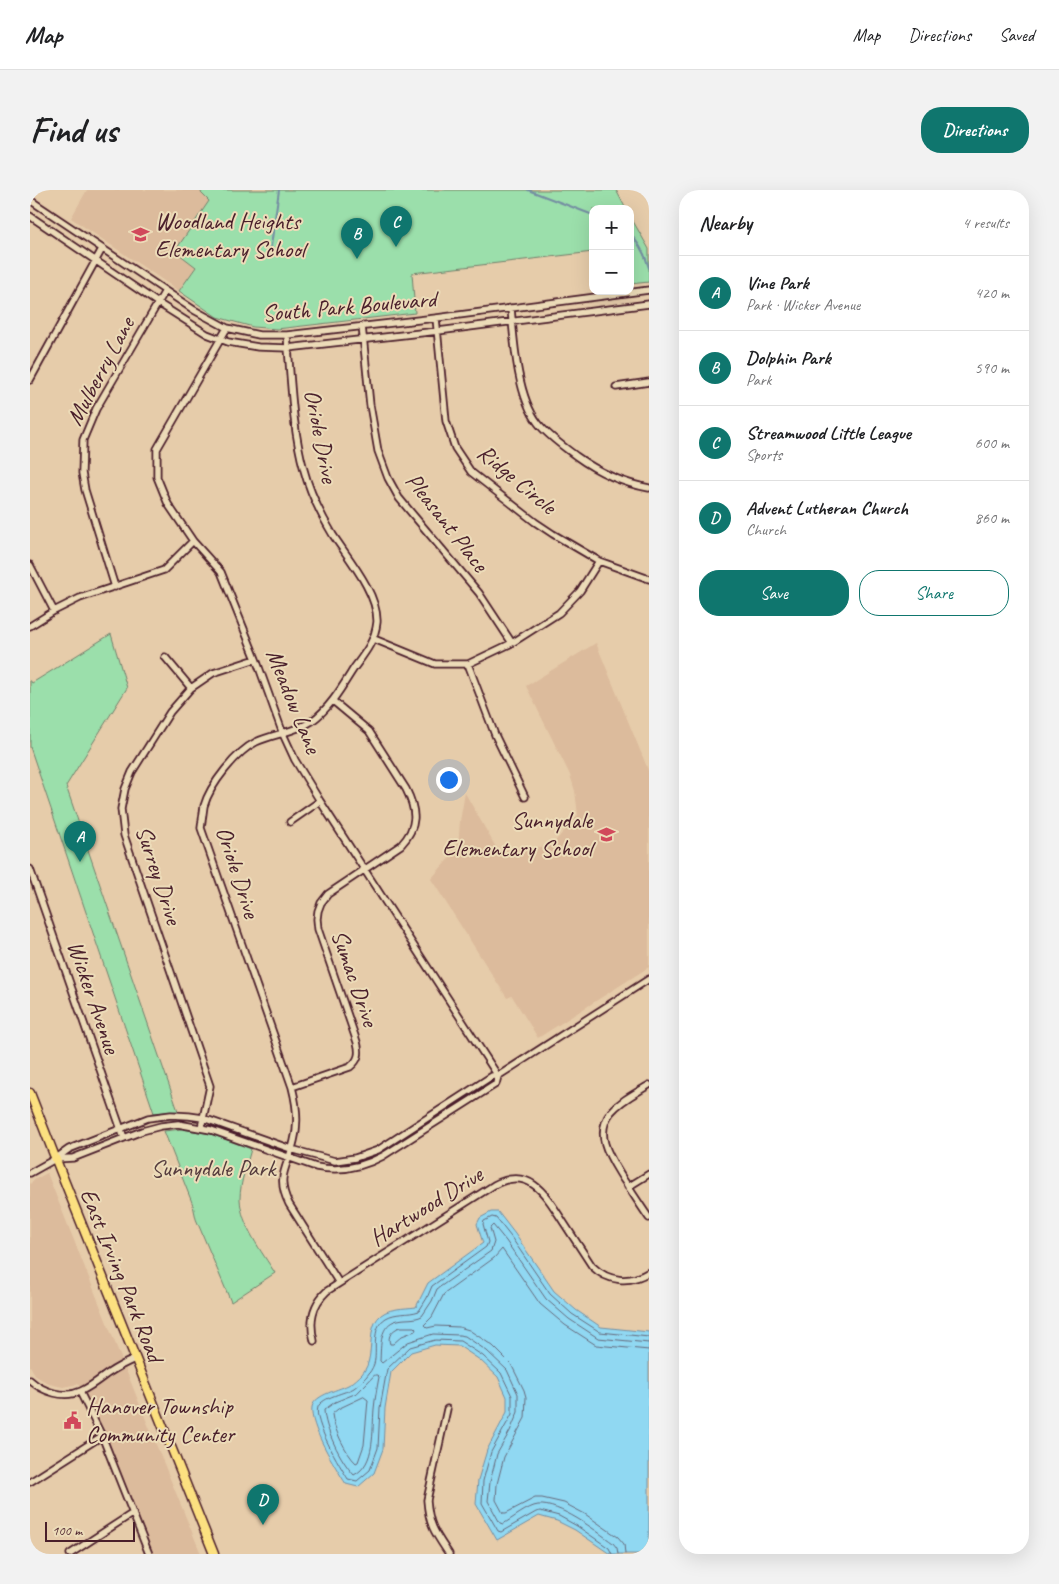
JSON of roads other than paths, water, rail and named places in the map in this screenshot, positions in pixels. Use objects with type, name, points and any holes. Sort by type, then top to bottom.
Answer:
[{"type":"main road","name":"East Irving Park Road","points":[[30,1092],[55,1159],[214,1554]]},
{"type":"street","name":"South Park Boulevard","points":[[30,200],[194,310],[227,328],[259,335],[287,335],[436,318],[649,290]]},
{"type":"street","points":[[30,216],[37,205]]},
{"type":"street","name":"South Park Boulevard","points":[[30,216],[207,334],[220,340],[258,347],[288,348],[363,340],[649,304]]},
{"type":"street","points":[[30,380],[102,249]]},
{"type":"street","name":"Mulberry Lane","points":[[115,587],[85,490],[82,473],[83,440],[96,409],[165,292]]},
{"type":"street","points":[[511,308],[520,379],[525,398],[538,423],[558,443],[588,465],[629,484],[649,488]]},
{"type":"street","name":"Ridge Circle","points":[[436,318],[446,421],[455,448],[471,472],[534,522],[599,560],[649,579]]},
{"type":"street","name":"Pleasant Place","points":[[362,326],[370,405],[378,451],[388,478],[399,498],[479,593],[512,643]]},
{"type":"street","name":"Meadow Lane","points":[[227,328],[156,449],[157,477],[168,504],[193,541],[221,572],[283,734],[295,760],[498,1076]]},
{"type":"street","name":"Oriole Drive","points":[[287,335],[298,442],[304,470],[322,515],[372,596],[377,620],[374,639],[333,701],[311,721],[283,734],[255,742],[235,757],[217,780],[205,805],[201,828],[297,1106],[294,1142],[282,1175],[285,1196],[339,1283]]},
{"type":"street","points":[[616,387],[649,382]]},
{"type":"street","points":[[30,626],[80,598],[164,570],[193,541]]},
{"type":"street","points":[[374,639],[435,664],[468,664],[512,643],[559,613],[580,591],[599,560]]},
{"type":"street","points":[[30,565],[54,611]]},
{"type":"street","points":[[165,657],[191,688]]},
{"type":"street","name":"Surrey Drive","points":[[201,1128],[210,1086],[126,841],[122,819],[123,798],[132,772],[170,712],[191,688],[213,673],[256,660]]},
{"type":"street","points":[[468,664],[495,735],[525,796]]},
{"type":"street","name":"Sumac Drive","points":[[292,1087],[350,1067],[358,1057],[359,1052],[358,1042],[318,929],[317,919],[321,903],[328,894],[394,851],[409,836],[413,826],[415,811],[406,789],[369,731],[333,701]]},
{"type":"street","points":[[290,822],[320,801]]},
{"type":"street","name":"Wicker Avenue","points":[[30,869],[124,1138]]},
{"type":"street","points":[[30,1173],[69,1149],[148,1118],[162,1116],[203,1118],[291,1149],[335,1160],[346,1160],[365,1155],[388,1144],[492,1076],[498,1076],[649,978]]},
{"type":"street","points":[[55,1159],[73,1158],[142,1130],[166,1125],[185,1125],[228,1136],[316,1167],[333,1170],[347,1169],[383,1156],[496,1084],[498,1076]]},
{"type":"street","points":[[649,1085],[618,1105],[609,1114],[604,1125],[603,1137],[607,1151],[649,1218]]},
{"type":"street","points":[[628,1187],[649,1174]]},
{"type":"street","name":"Hartwood Drive","points":[[314,1341],[311,1326],[314,1309],[324,1294],[494,1185],[506,1180],[514,1179],[530,1182],[544,1192],[593,1267],[598,1271],[610,1278],[620,1280],[635,1278],[649,1272]]},
{"type":"street","points":[[30,1380],[42,1389],[66,1395],[80,1392],[135,1358]]},
{"type":"street","points":[[80,1392],[102,1436],[149,1554]]},
{"type":"street","points":[[446,1409],[427,1500],[433,1530],[449,1554]]},
{"type":"street","points":[[30,1482],[102,1436]]},
{"type":"street","points":[[70,1554],[133,1513]]},
{"type":"water","points":[[491,1212],[498,1212],[554,1291],[576,1310],[601,1327],[649,1332],[649,1554],[610,1554],[575,1530],[557,1521],[539,1516],[497,1540],[476,1504],[478,1480],[487,1450],[507,1412],[507,1397],[498,1377],[480,1360],[459,1346],[435,1345],[411,1352],[391,1372],[385,1408],[383,1449],[374,1473],[358,1487],[346,1484],[319,1435],[312,1415],[314,1403],[323,1396],[352,1383],[362,1374],[370,1356],[374,1326],[378,1318],[385,1312],[416,1307],[428,1283],[483,1243],[477,1224],[480,1218]]},
{"type":"waterway","points":[[270,253],[279,190]]},
{"type":"waterway","points":[[528,190],[589,213]]},
{"type":"waterway","points":[[634,239],[642,250],[649,268]]},
{"type":"place","name":"Woodland Heights Elementary School","points":[[141,235]]},
{"type":"place","name":"Streamwood Little League","points":[[396,247]]},
{"type":"place","name":"Dolphin Park","points":[[357,259]]},
{"type":"place","name":"Sunnydale Elementary School","points":[[606,834]]},
{"type":"place","name":"Vine Park","points":[[80,862]]},
{"type":"place","name":"Hanover Township Community Center","points":[[72,1420]]},
{"type":"place","name":"Advent Lutheran Church","points":[[263,1525]]},
{"type":"park label","name":"Sunnydale Park","points":[[213,1168]]}]
